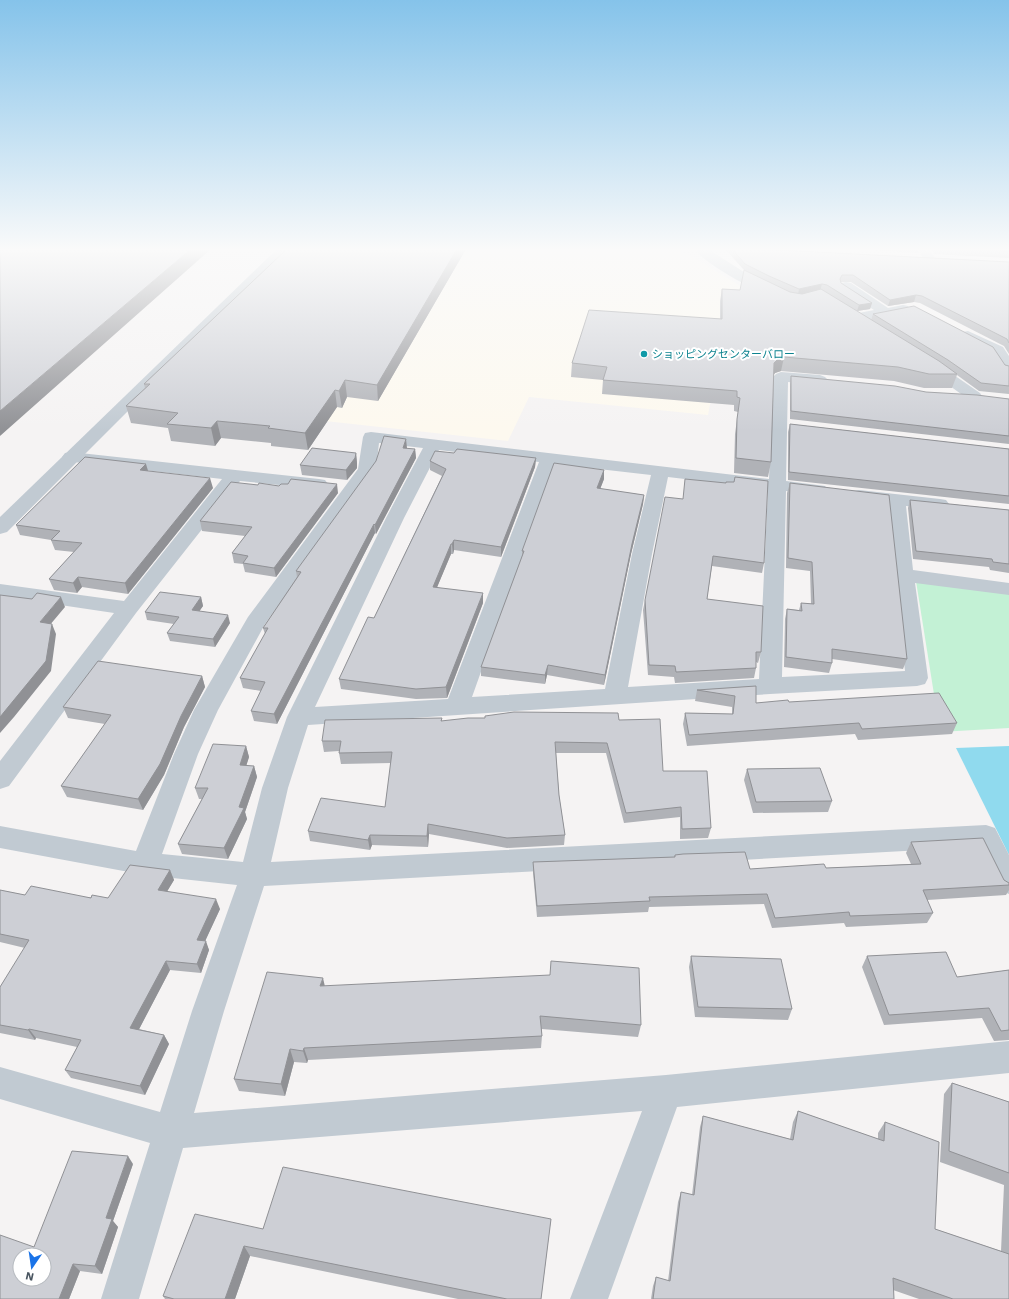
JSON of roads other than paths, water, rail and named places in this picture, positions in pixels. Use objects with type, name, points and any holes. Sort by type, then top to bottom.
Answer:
[{"type":"street","points":[[0,528],[222,310]]},
{"type":"street","points":[[882,310],[886,312]]},
{"type":"street","points":[[874,330],[848,314],[886,312],[899,310]]},
{"type":"street","points":[[956,328],[998,350],[1009,368]]},
{"type":"street","points":[[920,359],[981,397],[951,396]]},
{"type":"street","points":[[770,686],[777,485],[786,425],[781,377],[834,382]]},
{"type":"street","points":[[144,864],[186,754],[206,710],[256,622],[367,469],[371,437],[956,506]]},
{"type":"street","points":[[120,1299],[208,1011],[254,875],[275,788],[299,717],[395,518],[434,445]]},
{"type":"street","points":[[71,457],[352,488]]},
{"type":"street","points":[[457,707],[549,458]]},
{"type":"street","points":[[615,696],[642,554],[661,471]]},
{"type":"street","points":[[0,779],[129,608],[234,476]]},
{"type":"street","points":[[299,717],[770,686],[917,678],[896,499]]},
{"type":"street","points":[[904,575],[1009,589]]},
{"type":"street","points":[[0,590],[129,608]]},
{"type":"street","points":[[0,837],[144,864],[254,875],[986,836],[1009,882]]},
{"type":"street","points":[[0,1083],[172,1132],[666,1092],[1009,1057]]},
{"type":"street","points":[[589,1299],[666,1092]]},
{"type":"water","points":[[1009,746],[1009,855],[956,748]]},
{"type":"place","name":"ショッピングセンターバロー","points":[[644,354]]}]
